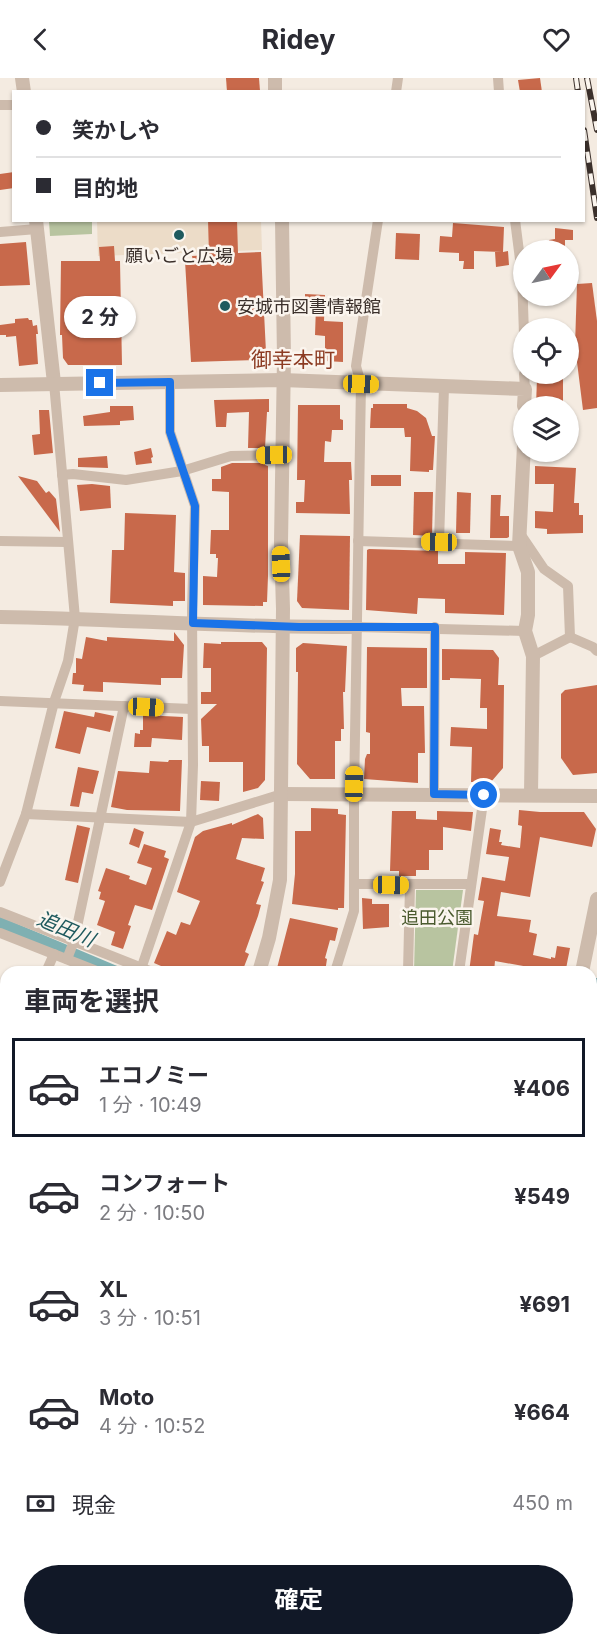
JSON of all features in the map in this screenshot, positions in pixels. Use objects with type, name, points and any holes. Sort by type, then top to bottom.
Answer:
[{"type":"street","points":[[262,966],[280,880],[282,222]]},
{"type":"street","points":[[337,966],[354,911],[361,384],[356,366],[378,222]]},
{"type":"street","points":[[515,222],[522,275],[523,318]]},
{"type":"street","points":[[0,232],[37,225],[75,618],[68,661],[54,702],[26,814],[0,882]]},
{"type":"street","points":[[0,385],[282,380],[525,388]]},
{"type":"street","points":[[147,966],[191,822],[195,506],[170,432],[170,382]]},
{"type":"street","points":[[525,384],[525,396]]},
{"type":"street","points":[[439,542],[444,387]]},
{"type":"street","points":[[62,475],[73,474],[126,480],[182,471],[231,456],[283,455]]},
{"type":"street","points":[[523,462],[520,540],[528,572],[528,615],[525,631],[533,656],[531,795]]},
{"type":"street","points":[[358,541],[520,540]]},
{"type":"street","points":[[520,540],[544,569],[568,586],[570,637]]},
{"type":"street","points":[[0,541],[67,542]]},
{"type":"street","points":[[0,617],[282,627],[435,627],[525,631]]},
{"type":"street","points":[[434,794],[435,627]]},
{"type":"street","points":[[570,637],[597,651]]},
{"type":"street","points":[[533,656],[570,637]]},
{"type":"street","points":[[0,701],[192,709]]},
{"type":"street","points":[[67,959],[74,941],[124,706]]},
{"type":"street","points":[[26,814],[191,822],[282,794],[597,796]]},
{"type":"street","points":[[460,966],[484,795]]},
{"type":"street","points":[[354,884],[471,884]]},
{"type":"street","points":[[408,966],[410,885]]},
{"type":"street","points":[[583,966],[597,899]]},
{"type":"street","points":[[0,912],[133,966]]},
{"type":"street","points":[[0,933],[84,966]]},
{"type":"street","points":[[49,966],[54,954]]},
{"type":"green space","points":[[49,222],[92,222],[92,234],[50,236]]},
{"type":"green space","name":"追田公園","points":[[416,890],[463,890],[453,966],[414,966]]},
{"type":"shaded area","name":"願いごと広場","points":[[97,222],[261,222],[262,250],[98,256]]},
{"type":"building","points":[[226,78],[259,78],[260,90],[227,90]]},
{"type":"building","points":[[540,78],[542,90],[520,90],[518,80]]},
{"type":"building","points":[[12,172],[12,188],[0,190],[0,174]]},
{"type":"building","points":[[208,222],[237,222],[238,253],[261,252],[266,352],[256,360],[191,362],[185,261],[193,261],[192,256],[209,255]]},
{"type":"building","points":[[453,223],[504,227],[503,252],[508,251],[509,265],[496,267],[495,252],[502,252],[474,251],[474,269],[463,269],[464,261],[459,261],[459,253],[439,252],[440,236],[452,237]]},
{"type":"building","points":[[555,228],[573,230],[573,240],[549,240],[555,239]]},
{"type":"building","points":[[396,233],[420,234],[419,260],[395,259]]},
{"type":"building","points":[[26,242],[30,285],[0,286],[0,244]]},
{"type":"building","points":[[114,246],[115,261],[120,261],[122,365],[68,365],[63,358],[62,335],[60,335],[61,261],[100,261],[99,247]]},
{"type":"building","points":[[592,283],[597,321],[597,408],[583,410],[579,378],[579,318],[576,318],[576,306],[579,306],[579,284]]},
{"type":"building","points":[[305,294],[325,295],[324,321],[343,322],[343,362],[325,361],[325,336],[315,335],[316,306],[305,306]]},
{"type":"building","points":[[15,319],[32,320],[33,326],[37,325],[38,364],[19,366],[16,336],[0,335],[0,325],[15,323]]},
{"type":"building","points":[[537,384],[563,384],[563,396],[536,396]]},
{"type":"building","points":[[269,399],[265,448],[248,448],[249,412],[227,413],[226,427],[216,427],[214,400]]},
{"type":"building","points":[[373,404],[407,404],[407,408],[417,411],[426,418],[432,436],[435,436],[433,470],[429,472],[410,471],[411,437],[405,437],[404,428],[370,428]]},
{"type":"building","points":[[298,405],[340,405],[343,430],[332,430],[331,442],[325,441],[324,462],[351,462],[350,514],[296,513],[296,502],[304,502],[305,480],[297,480]]},
{"type":"building","points":[[110,406],[133,406],[134,420],[120,421],[120,425],[84,426],[83,416],[110,412]]},
{"type":"building","points":[[39,410],[49,410],[53,453],[34,455],[32,435],[40,434]]},
{"type":"building","points":[[151,448],[152,463],[136,465],[134,452]]},
{"type":"building","points":[[107,456],[108,468],[78,467],[78,458]]},
{"type":"building","points":[[232,463],[265,463],[268,466],[268,576],[267,602],[263,602],[263,606],[203,605],[203,576],[217,577],[218,558],[216,554],[210,554],[211,530],[229,530],[229,492],[212,491],[212,479],[221,479],[221,467]]},
{"type":"building","points":[[535,466],[576,468],[574,503],[579,503],[579,515],[583,515],[583,533],[547,534],[547,529],[535,528],[535,511],[553,512],[554,484],[535,484]]},
{"type":"building","points":[[371,475],[401,475],[401,486],[371,486]]},
{"type":"building","points":[[18,476],[37,481],[46,493],[49,491],[56,499],[60,532]]},
{"type":"building","points":[[77,485],[110,486],[111,508],[80,511]]},
{"type":"building","points":[[414,492],[433,492],[432,536],[413,535]]},
{"type":"building","points":[[457,492],[471,493],[470,533],[456,533]]},
{"type":"building","points":[[491,495],[501,495],[500,516],[509,516],[509,537],[507,538],[490,538]]},
{"type":"building","points":[[125,513],[176,515],[174,572],[185,573],[185,601],[173,601],[173,606],[110,603],[112,550],[124,550]]},
{"type":"building","points":[[300,535],[350,536],[349,610],[302,608],[297,601]]},
{"type":"building","points":[[367,550],[438,551],[438,564],[465,564],[465,552],[506,553],[504,615],[445,613],[445,599],[418,598],[417,614],[366,610]]},
{"type":"building","points":[[174,632],[184,645],[182,678],[161,678],[161,685],[103,682],[103,692],[83,691],[84,685],[72,684],[73,673],[76,673],[76,658],[82,659],[86,637],[107,641],[107,637],[174,641]]},
{"type":"building","points":[[221,642],[262,642],[267,648],[265,780],[258,788],[243,792],[243,762],[209,762],[209,746],[202,746],[201,719],[217,704],[201,704],[201,692],[211,692],[211,668],[203,668],[204,643],[221,644]]},
{"type":"building","points":[[303,643],[347,646],[345,692],[343,692],[344,729],[341,729],[341,741],[335,741],[335,779],[310,779],[297,764],[296,648]]},
{"type":"building","points":[[367,647],[427,648],[427,688],[401,688],[402,706],[424,706],[425,753],[418,753],[418,783],[364,779],[365,759],[367,754],[370,754],[370,733],[366,732]]},
{"type":"building","points":[[442,649],[493,650],[499,658],[498,685],[504,685],[503,768],[491,782],[471,782],[472,747],[450,746],[451,727],[487,729],[487,708],[480,708],[481,679],[442,680]]},
{"type":"building","points":[[597,685],[597,773],[573,775],[561,758],[561,694],[565,690]]},
{"type":"building","points":[[64,711],[94,717],[95,712],[114,716],[110,732],[87,727],[80,754],[55,748]]},
{"type":"building","points":[[143,715],[183,717],[182,740],[152,738],[151,747],[134,747],[135,733],[140,734],[140,730],[143,730]]},
{"type":"building","points":[[169,760],[182,760],[180,811],[127,810],[111,807],[118,771],[149,773],[150,761],[168,762]]},
{"type":"building","points":[[78,767],[99,771],[93,794],[82,792],[79,807],[70,806]]},
{"type":"building","points":[[201,781],[220,782],[219,801],[200,800]]},
{"type":"building","points":[[311,808],[338,809],[338,814],[346,815],[344,908],[338,908],[338,910],[292,904],[295,831],[311,831]]},
{"type":"building","points":[[519,810],[584,812],[596,829],[592,847],[540,837],[530,897],[501,892],[497,916],[531,920],[529,932],[537,934],[533,955],[551,959],[551,957],[555,958],[557,946],[570,948],[567,966],[523,966],[495,961],[495,966],[470,966],[474,934],[478,935],[484,901],[478,900],[482,877],[505,881],[509,857],[486,854],[490,828],[501,830],[499,842],[502,842],[501,845],[520,848],[522,826],[518,825]]},
{"type":"building","points":[[392,811],[416,811],[416,819],[437,820],[437,811],[473,812],[471,831],[443,827],[443,850],[429,850],[429,870],[416,870],[416,876],[399,876],[399,871],[390,871]]},
{"type":"building","points":[[258,814],[263,818],[264,839],[242,838],[236,859],[265,868],[261,881],[264,882],[256,904],[261,905],[245,952],[249,954],[244,966],[161,966],[154,963],[167,931],[176,935],[181,922],[190,925],[200,901],[177,892],[195,837],[203,831],[232,823],[232,825]]},
{"type":"building","points":[[77,825],[90,828],[78,883],[65,880]]},
{"type":"building","points":[[134,828],[144,832],[139,848],[129,844]]},
{"type":"building","points":[[144,844],[166,851],[164,857],[169,859],[152,910],[135,905],[123,949],[111,945],[115,932],[97,925],[105,901],[99,899],[101,892],[98,891],[106,868],[130,876],[129,879],[146,885],[152,868],[137,863]]},
{"type":"building","points":[[362,898],[372,899],[372,904],[389,904],[389,927],[363,929]]},
{"type":"building","points":[[290,918],[338,928],[335,941],[330,940],[325,958],[327,959],[326,966],[278,966]]},
{"type":"waterway","name":"追田川","points":[[0,923],[102,966]]},
{"type":"railway","points":[[576,78],[578,90]]},
{"type":"railway","points":[[587,78],[597,130]]},
{"type":"railway","points":[[585,137],[597,218]]},
{"type":"place","name":"願いごと広場","points":[[179,235]]},
{"type":"place","name":"安城市図書情報館","points":[[225,306]]},
{"type":"district","name":"御幸本町","points":[[293,359]]},
{"type":"route","points":[[100,383],[170,382],[170,432],[195,506],[193,623],[299,627],[435,627],[434,794],[484,795]]}]
